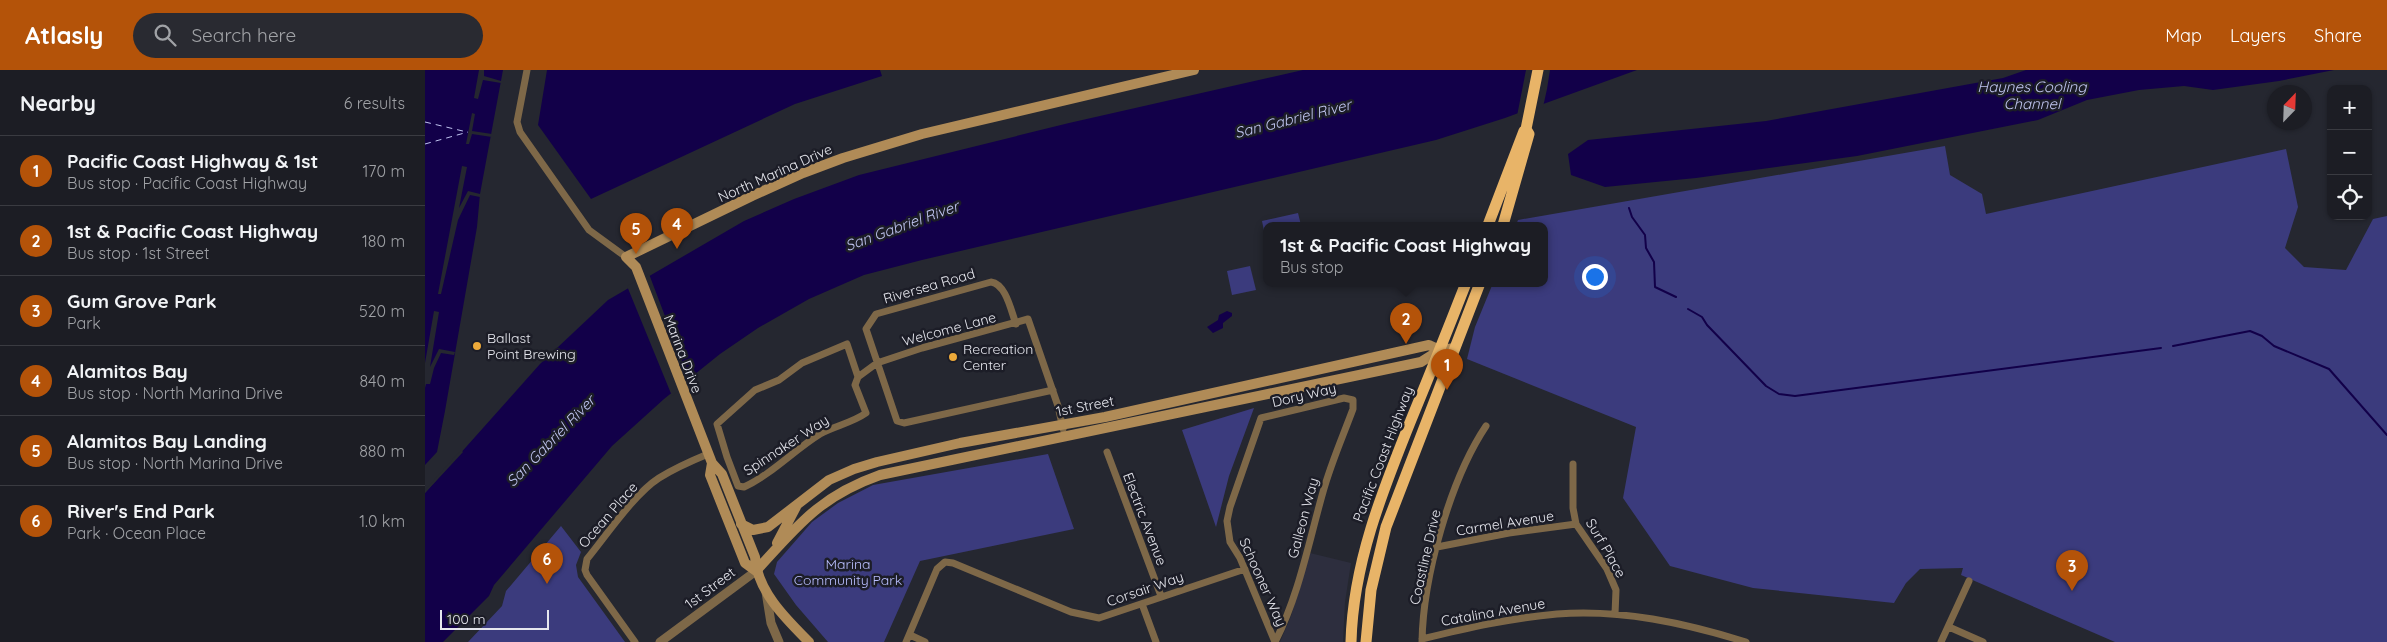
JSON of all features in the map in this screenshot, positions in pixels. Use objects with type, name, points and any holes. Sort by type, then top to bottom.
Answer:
[{"type":"highway","points":[[1504,222],[1529,134],[1527,128],[1538,70]]},
{"type":"highway","points":[[1489,222],[1522,133],[1527,128]]},
{"type":"highway","name":"Pacific Coast Highway","points":[[1351,642],[1359,577],[1369,533],[1385,484],[1464,287]]},
{"type":"highway","name":"Pacific Coast Highway","points":[[1366,642],[1371,590],[1386,527],[1478,287]]},
{"type":"main road","name":"North Marina Drive","points":[[626,257],[769,188],[843,158],[922,134],[1193,70]]},
{"type":"main road","name":"Marina Drive","points":[[626,257],[636,267],[684,396],[710,459],[722,474],[755,558],[756,571],[766,592],[809,642]]},
{"type":"main road","name":"1st Street","points":[[773,552],[799,502],[829,480],[854,469],[960,444],[1105,417],[1429,346],[1440,350]]},
{"type":"main road","name":"1st Street","points":[[756,571],[814,510],[847,488],[864,481],[898,471],[1421,362],[1440,350],[1455,348]]},
{"type":"main road","name":"Marina Drive","points":[[710,459],[711,475],[745,564],[756,571]]},
{"type":"main road","points":[[741,524],[753,530],[768,527],[799,502]]},
{"type":"street","points":[[527,70],[517,122],[520,132],[589,230],[626,257]]},
{"type":"street","name":"Riversea Road","points":[[877,363],[866,328],[869,321],[876,314],[932,298],[991,282],[997,283],[1001,288],[1015,324]]},
{"type":"street","name":"Welcome Lane","points":[[858,377],[877,363],[922,348],[1028,319],[1053,390]]},
{"type":"street","points":[[727,457],[717,424],[755,390],[779,380],[802,363],[847,344],[858,377]]},
{"type":"street","points":[[877,363],[897,421],[901,423],[1053,390],[1065,437]]},
{"type":"street","name":"Spinnaker Way","points":[[727,457],[739,486],[744,487],[758,480],[796,450],[822,433],[866,413],[855,385],[858,377]]},
{"type":"street","name":"Dory Way","points":[[1261,418],[1344,398],[1353,400]]},
{"type":"street","name":"Galleon Way","points":[[1275,642],[1301,573],[1330,469],[1353,409],[1353,400]]},
{"type":"street","name":"Schooner Way","points":[[1261,418],[1227,521],[1230,542],[1245,569],[1275,642]]},
{"type":"street","name":"Coastline Drive","points":[[1422,640],[1426,594],[1443,522],[1459,482],[1486,426]]},
{"type":"street","name":"Electric Avenue","points":[[1107,452],[1161,596]]},
{"type":"street","name":"Ocean Place","points":[[635,642],[587,575],[585,570],[587,559],[641,494],[657,479],[683,464],[727,457]]},
{"type":"street","name":"Surf Place","points":[[1573,464],[1573,508],[1576,524],[1607,570],[1616,590],[1615,614]]},
{"type":"street","name":"Carmel Avenue","points":[[1437,547],[1509,533],[1576,524]]},
{"type":"street","name":"Corsair Way","points":[[908,639],[937,570],[942,563],[953,563],[1071,612],[1099,618],[1245,569]]},
{"type":"street","name":"1st Street","points":[[660,642],[756,571]]},
{"type":"street","points":[[1941,642],[1969,581]]},
{"type":"street","points":[[766,592],[771,623],[779,642]]},
{"type":"street","points":[[1142,604],[1156,642]]},
{"type":"street","name":"Catalina Avenue","points":[[1422,640],[1515,619],[1559,614],[1615,614],[1678,623],[1746,642]]},
{"type":"street","points":[[1949,628],[1983,642]]},
{"type":"street","points":[[908,639],[925,642]]},
{"type":"shaded area","points":[[1310,553],[1351,563],[1345,602],[1343,642],[1280,642],[1291,616]]},
{"type":"green space","points":[[1945,146],[1950,175],[1982,194],[1986,214],[2286,149],[2298,207],[2285,248],[2304,267],[2346,270],[2373,219],[2387,216],[2387,642],[2115,642],[1961,575],[1963,568],[1920,569],[1906,583],[1894,603],[1753,588],[1670,566],[1623,498],[1636,427],[1467,359],[1475,327],[1491,287],[1548,287],[1548,222],[1517,222],[1518,220]]},
{"type":"green space","points":[[1298,213],[1300,222],[1263,222],[1263,226],[1262,221]]},
{"type":"green space","points":[[1250,266],[1256,290],[1232,295],[1227,271]]},
{"type":"green space","points":[[1254,408],[1229,476],[1216,527],[1182,430]]},
{"type":"green space","name":"Marina Community Park","points":[[1048,454],[1074,529],[920,561],[884,642],[828,642],[796,605],[774,574],[777,562],[812,522],[838,503],[873,485]]},
{"type":"green space","points":[[561,526],[581,552],[576,565],[578,577],[625,642],[468,642],[502,606],[506,591]]},
{"type":"water","points":[[425,70],[503,70],[480,194],[477,227],[437,452],[425,465]]},
{"type":"water","points":[[547,70],[880,70],[882,76],[795,104],[591,199],[538,125]]},
{"type":"water","name":"San Gabriel River","points":[[1303,70],[1637,70],[1505,118],[1436,140],[922,260],[864,275],[809,299],[758,328],[720,354],[664,399],[612,446],[494,585],[489,596],[443,642],[425,642],[425,493],[540,364],[608,300],[744,221],[794,199],[859,175],[1069,123]]},
{"type":"water","name":"Haynes Cooling Channel","points":[[2026,70],[2334,70],[2279,81],[2213,90],[2184,86],[2139,90],[2087,100],[2038,120],[1857,156],[1696,178],[1605,187],[1571,175],[1568,154],[1588,140],[1766,121],[2003,78]]},
{"type":"water","points":[[1227,311],[1232,313],[1232,316],[1223,323],[1223,328],[1213,333],[1207,327],[1218,320],[1219,315]]},
{"type":"pier","points":[[479,70],[484,70],[484,76],[501,81],[501,83],[483,80],[478,99],[474,98]]},
{"type":"pier","points":[[1526,70],[1550,70],[1547,89],[1543,107],[1517,116]]},
{"type":"pier","points":[[472,113],[475,114],[472,131],[492,134],[492,137],[472,134],[469,144],[466,144]]},
{"type":"pier","points":[[462,166],[467,167],[459,208],[468,191],[480,194],[480,197],[470,195],[458,220],[441,294],[438,294]]},
{"type":"pier","points":[[649,274],[690,382],[672,396],[627,286]]},
{"type":"pier","points":[[434,311],[439,312],[430,367],[439,349],[455,352],[454,355],[441,353],[434,368],[430,384],[426,384],[425,388],[425,363]]},
{"type":"pier","points":[[461,450],[463,452],[425,493],[425,490]]},
{"type":"waterway","points":[[1629,208],[1632,217],[1645,235],[1646,248],[1654,262],[1655,287],[1676,297]]},
{"type":"waterway","points":[[1688,309],[1702,317],[1707,325],[1766,386],[1779,394],[1795,396],[2161,348]]},
{"type":"waterway","points":[[2173,346],[2250,331],[2262,336],[2274,346],[2329,369],[2387,435]]},
{"type":"ferry route","points":[[425,122],[467,132]]},
{"type":"ferry route","points":[[425,144],[468,132]]},
{"type":"place","name":"Alamitos Bay","points":[[677,249]]},
{"type":"place","name":"Alamitos Bay Landing","points":[[636,254]]},
{"type":"place","name":"1st & Pacific Coast Highway","points":[[1406,344]]},
{"type":"place","name":"Ballast Point Brewing","points":[[477,346]]},
{"type":"place","name":"Recreation Center","points":[[953,357]]},
{"type":"place","name":"Pacific Coast Highway & 1st","points":[[1447,390]]},
{"type":"place","name":"River's End Park","points":[[547,584]]},
{"type":"place","name":"Gum Grove Park","points":[[2072,591]]}]
